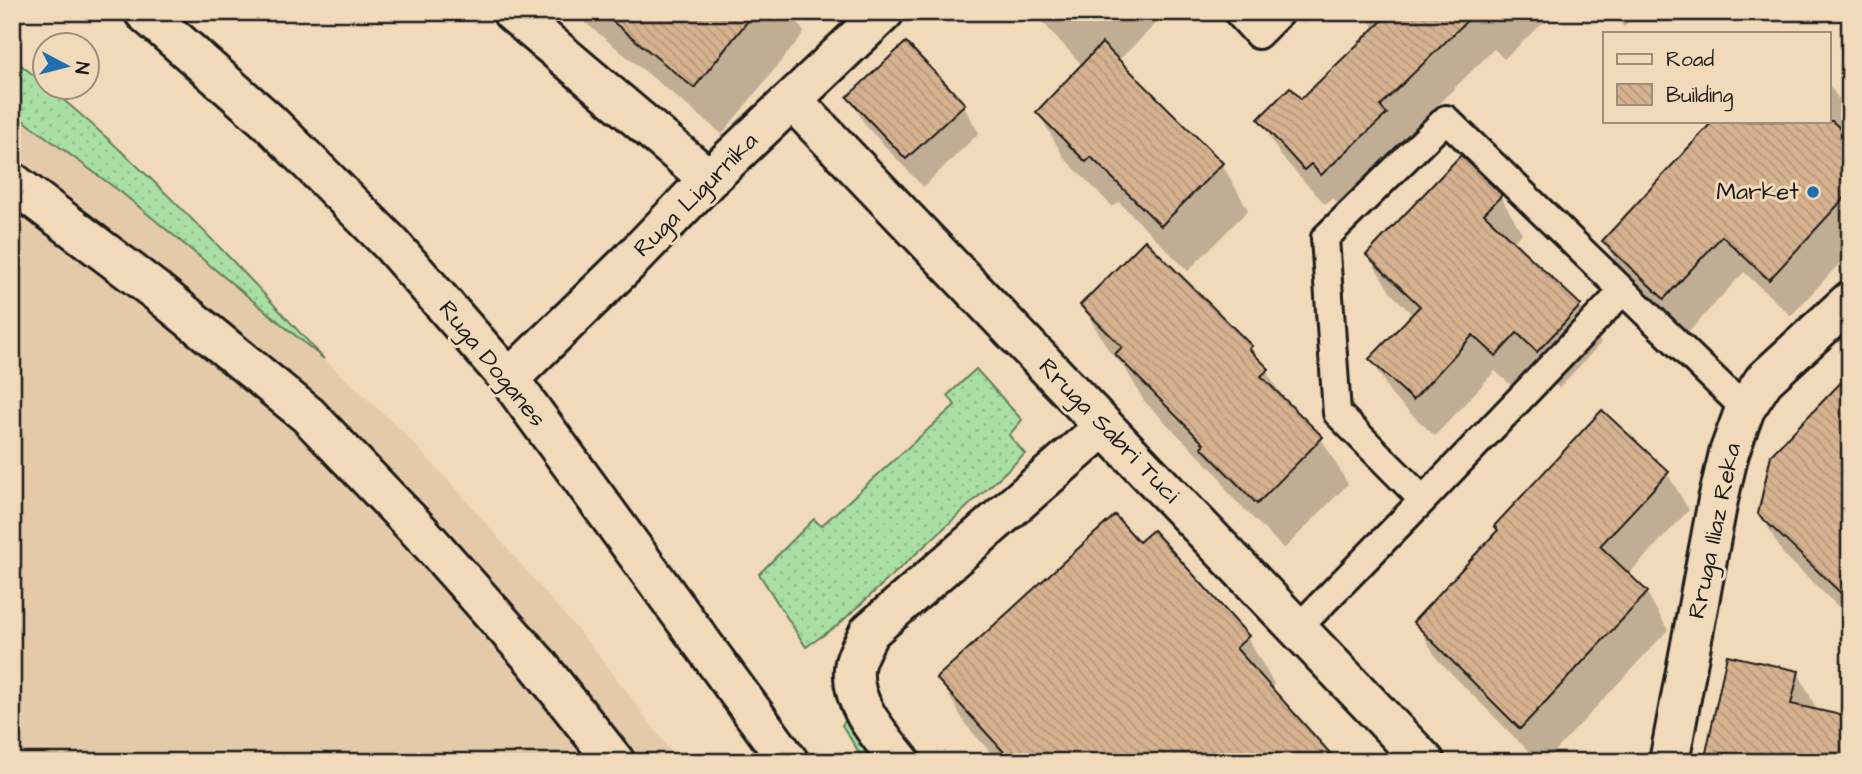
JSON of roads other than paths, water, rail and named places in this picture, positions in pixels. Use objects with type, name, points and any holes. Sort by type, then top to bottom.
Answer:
[{"type":"street","name":"Ruga Doganes","points":[[144,12],[268,122],[391,244],[509,379],[789,762]]},
{"type":"street","points":[[512,12],[709,179]]},
{"type":"street","name":"Ruga Ligurnika","points":[[509,379],[628,263],[709,179],[793,102],[884,12]]},
{"type":"street","name":"Rruga Sabri Tuci","points":[[793,102],[1425,762]]},
{"type":"street","points":[[12,182],[160,294],[308,415],[424,537],[536,662],[615,762]]},
{"type":"street","name":"Rruga Iliaz Reka","points":[[1669,762],[1718,500],[1729,453],[1745,409],[1763,380],[1850,300]]},
{"type":"street","points":[[901,762],[875,729],[859,702],[854,667],[869,632],[1104,427]]},
{"type":"lane","points":[[1237,12],[1258,35],[1281,12]]},
{"type":"lane","points":[[1423,500],[1337,414],[1325,238],[1446,119],[1745,409]]},
{"type":"lane","points":[[1298,628],[1623,291]]},
{"type":"place","name":"Market","points":[[1813,192]]}]
